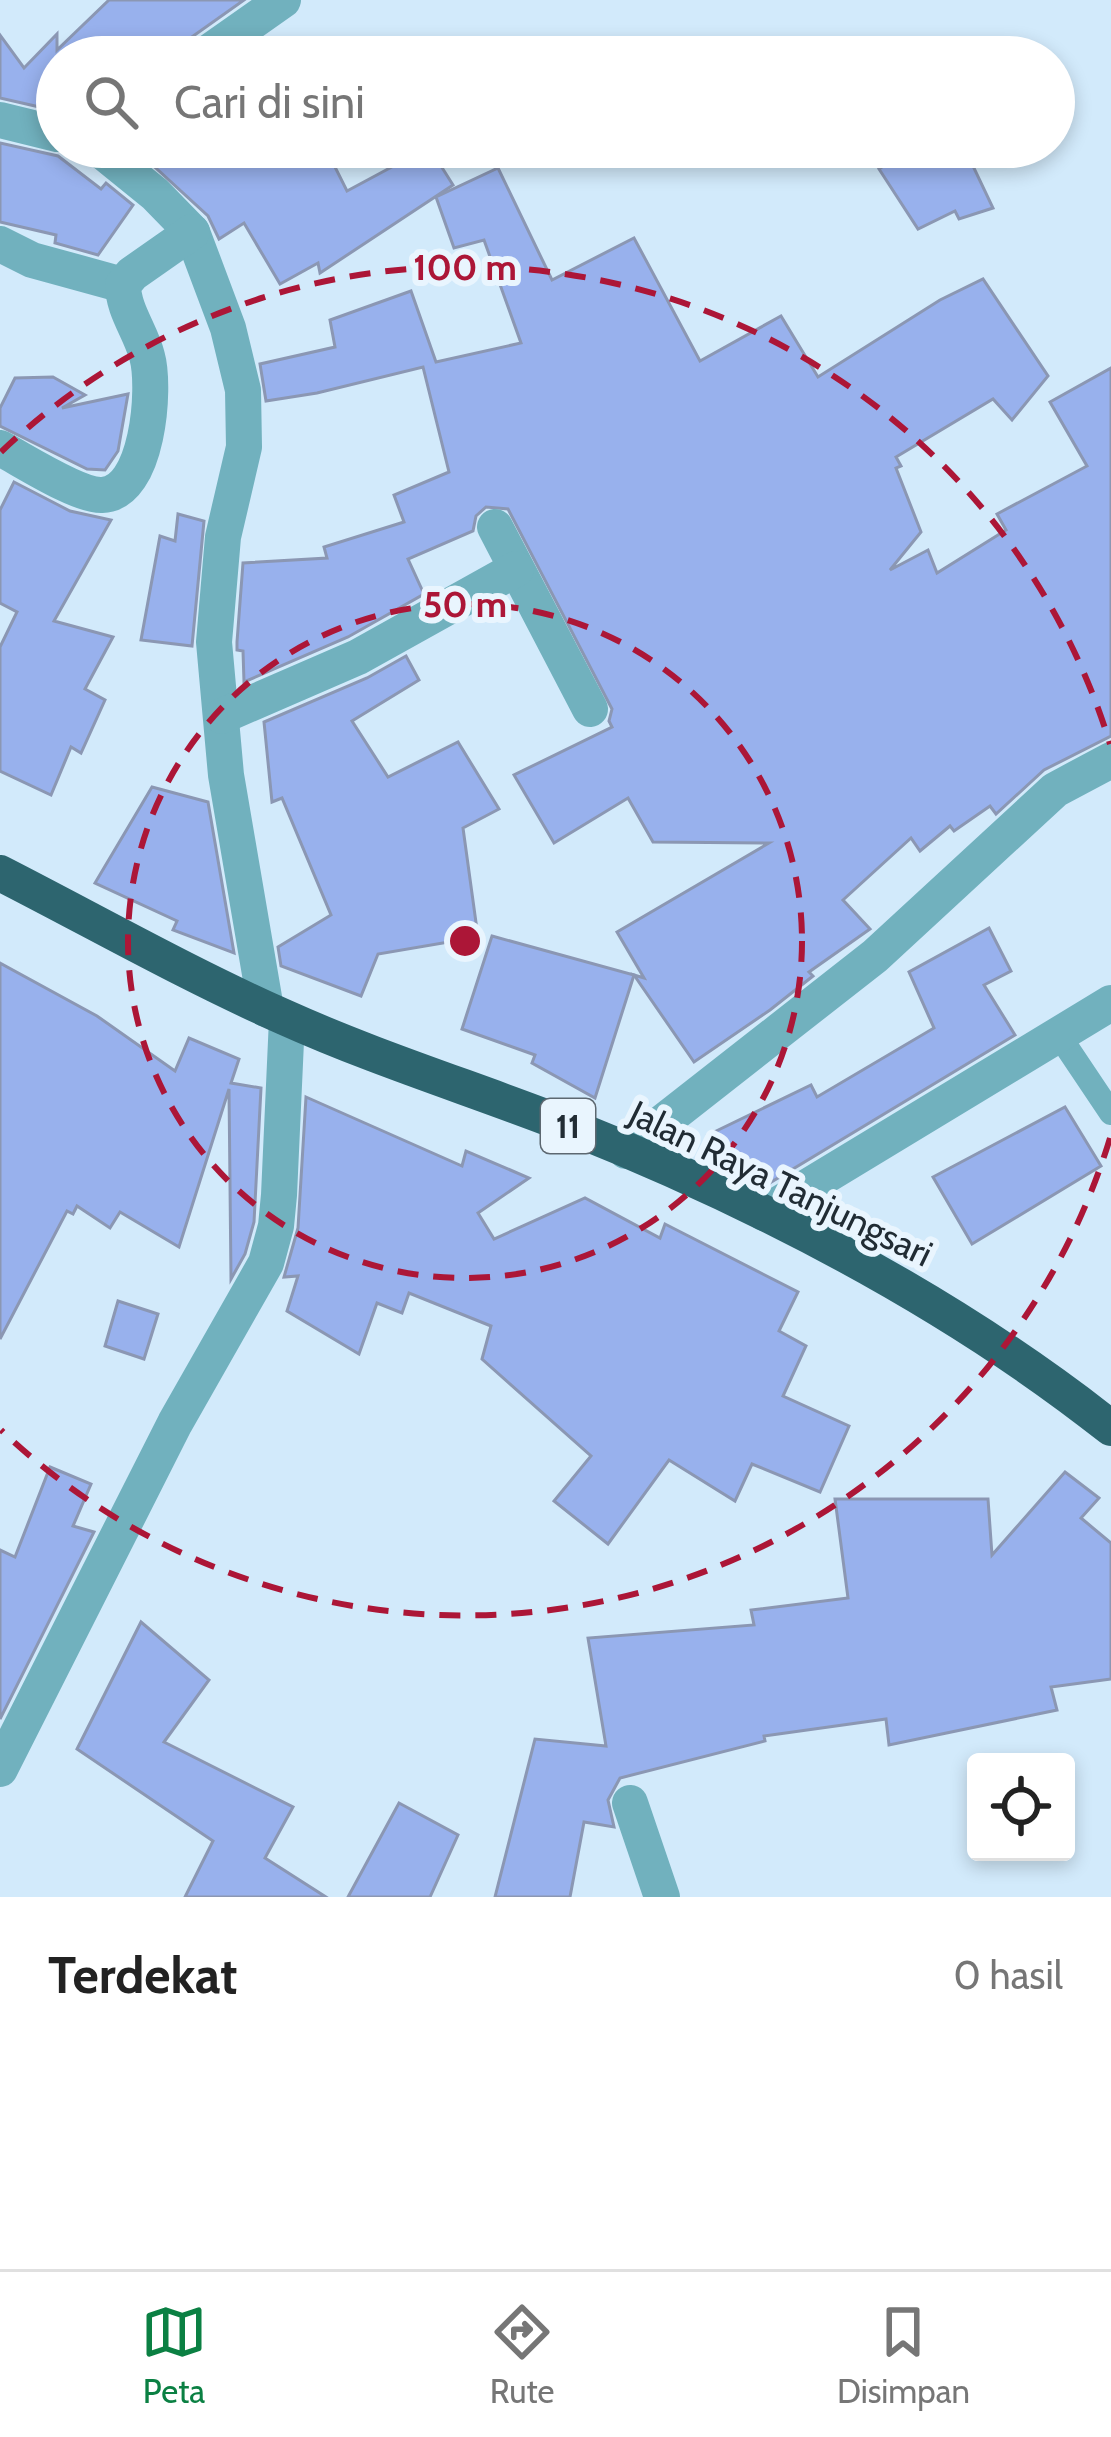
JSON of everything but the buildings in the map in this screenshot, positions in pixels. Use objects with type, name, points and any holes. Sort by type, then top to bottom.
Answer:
[{"type":"highway","name":"Jalan Raya Tanjungsari","points":[[0,873],[277,1014],[626,1150],[764,1213],[987,1338],[1111,1428]]},
{"type":"street","points":[[232,36],[283,0]]},
{"type":"street","points":[[0,120],[36,129]]},
{"type":"street","points":[[0,1769],[175,1423],[266,1263],[279,1196],[277,1014],[226,775],[216,621],[223,537],[246,421],[228,328],[192,232],[123,168]]},
{"type":"street","points":[[0,448],[90,493],[116,492],[125,484],[142,450],[153,394],[147,356],[122,294],[123,285],[192,232]]},
{"type":"street","points":[[0,244],[32,260],[123,285]]},
{"type":"street","points":[[495,527],[590,709]]},
{"type":"street","points":[[222,716],[358,657],[516,569]]},
{"type":"street","points":[[626,1150],[875,956],[1055,790],[1111,760]]},
{"type":"street","points":[[764,1213],[1111,1003]]},
{"type":"street","points":[[630,1803],[662,1897]]},
{"type":"lane","points":[[1058,1034],[1111,1113]]}]
